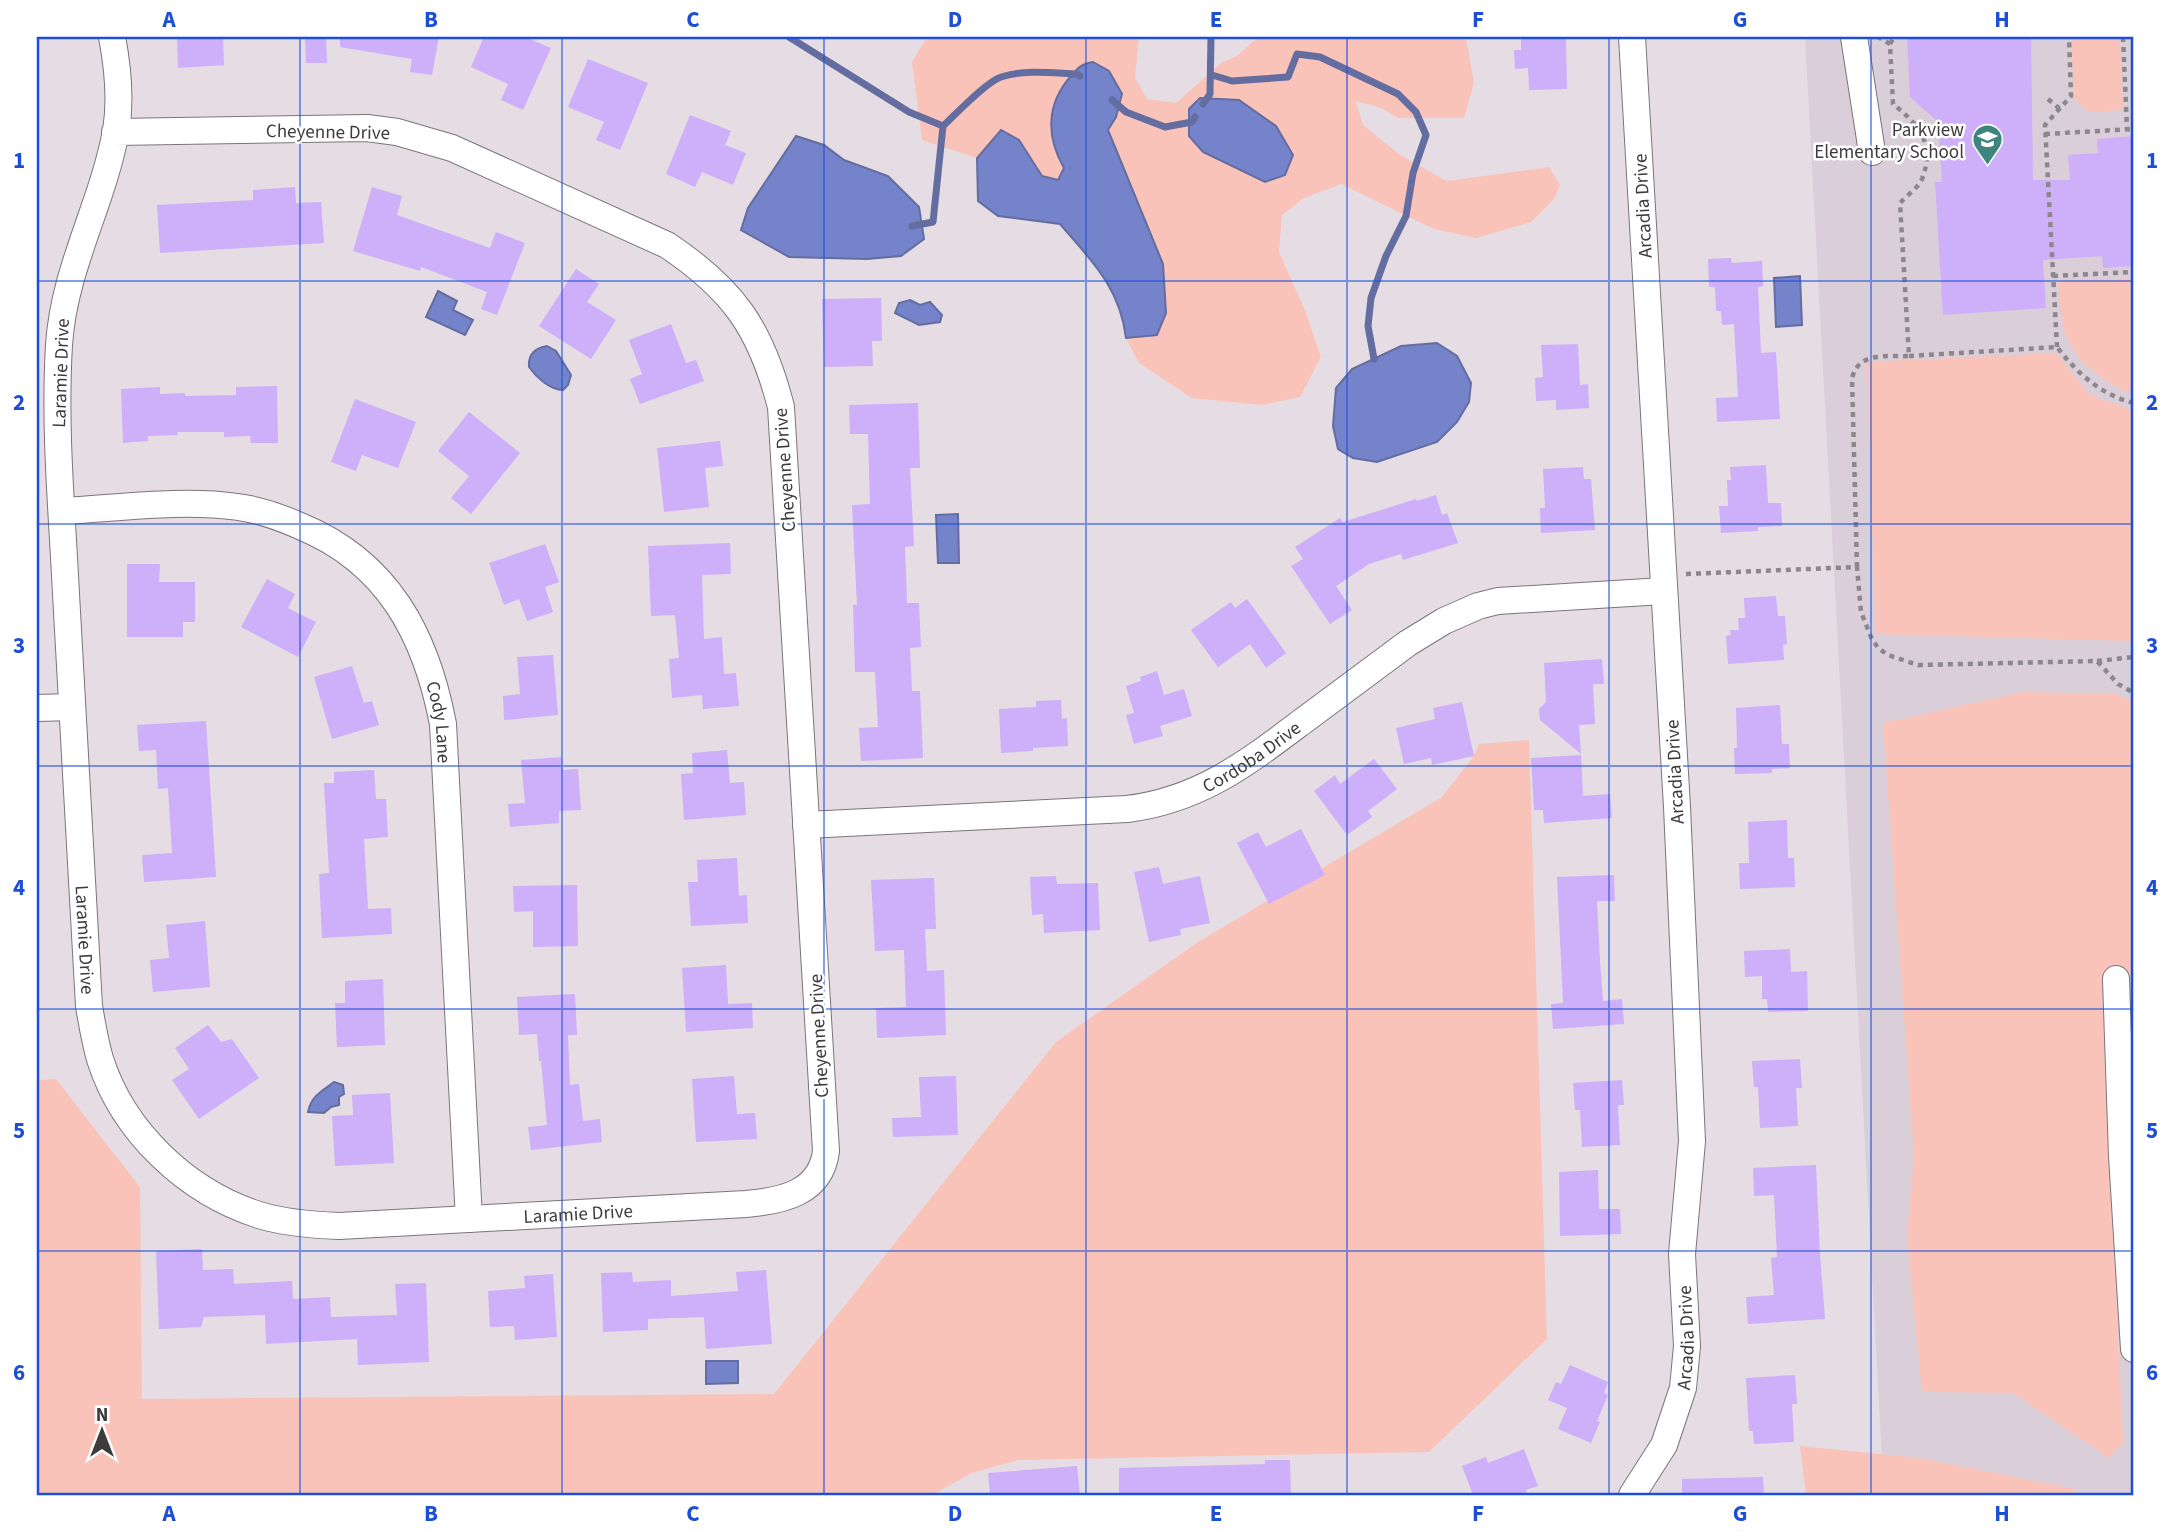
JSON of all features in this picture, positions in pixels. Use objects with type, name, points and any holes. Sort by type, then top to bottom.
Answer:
[{"type":"street","name":"Laramie Drive","points":[[111,37],[118,74],[115,132],[102,183],[70,274],[62,310],[57,411],[89,1006],[100,1059],[122,1105],[138,1129],[170,1165],[190,1181],[212,1194],[259,1214],[307,1224],[339,1226],[775,1201],[796,1195],[813,1182]]},
{"type":"street","name":"Arcadia Drive","points":[[1632,37],[1677,807],[1692,1140],[1682,1254],[1687,1346],[1683,1388],[1675,1418],[1653,1465],[1632,1495]]},
{"type":"street","points":[[1854,37],[1872,152]]},
{"type":"street","name":"Cheyenne Drive","points":[[115,132],[367,128],[425,139],[452,148],[658,240],[693,262],[722,288],[755,332],[771,367],[781,407],[826,1151],[813,1182]]},
{"type":"street","name":"Cody Lane","points":[[62,511],[200,505],[239,507],[272,515],[313,531],[360,561],[393,596],[410,624],[425,654],[436,687],[443,724],[469,1219]]},
{"type":"street","name":"Cordoba Drive","points":[[806,825],[1127,809],[1167,802],[1215,782],[1246,763],[1417,637],[1460,613],[1498,601],[1662,579]]},
{"type":"street","points":[[37,708],[72,707]]},
{"type":"street","points":[[2116,979],[2122,1156],[2134,1341]]},
{"type":"path","points":[[1877,37],[1890,44]]},
{"type":"path","points":[[1894,37],[1890,44],[1893,104],[1917,123],[1927,149],[1922,181],[1900,203],[1909,356]]},
{"type":"path","points":[[2069,37],[2071,96],[2045,125],[2057,347],[2093,385],[2134,403]]},
{"type":"path","points":[[2123,37],[2127,129]]},
{"type":"path","points":[[2048,99],[2060,109]]},
{"type":"path","points":[[2045,134],[2134,129]]},
{"type":"path","points":[[2053,276],[2134,272]]},
{"type":"path","points":[[2057,347],[1871,357],[1854,370],[1852,378],[1857,567],[1861,612],[1878,648],[1888,655],[1918,665],[2097,661],[2134,657]]},
{"type":"path","points":[[1662,579],[1689,575],[1857,567]]},
{"type":"path","points":[[2097,661],[2118,684],[2134,693]]},
{"type":"shaded area","points":[[927,37],[1139,37],[1135,78],[1147,99],[1176,103],[1221,63],[1237,56],[1258,37],[1466,37],[1474,83],[1464,118],[1398,118],[1381,108],[1356,101],[1363,125],[1400,155],[1447,181],[1549,167],[1560,185],[1554,199],[1531,222],[1476,238],[1434,229],[1341,184],[1304,198],[1282,215],[1279,252],[1305,310],[1321,357],[1300,397],[1262,405],[1192,398],[1139,363],[1126,338],[1157,335],[1142,210],[1108,129],[1116,117],[1064,168],[1058,180],[1042,176],[1019,140],[1001,130],[977,158],[922,140],[912,62]],"holes":[[[1203,152],[1285,175],[1265,182]]]},
{"type":"shaded area","points":[[1805,37],[2134,37],[2134,1495],[1884,1495]]},
{"type":"shaded area","points":[[2071,37],[2120,37],[2123,110],[2088,112],[2074,98]]},
{"type":"shaded area","points":[[2134,278],[2134,394],[2105,380],[2076,354],[2062,321],[2058,281]]},
{"type":"shaded area","points":[[2056,353],[2090,395],[2134,411],[2134,641],[1876,634],[1866,362]]},
{"type":"shaded area","points":[[2024,692],[2116,694],[2134,702],[2134,975],[2101,977],[2123,1443],[2109,1458],[2013,1393],[1922,1392],[1907,1237],[1914,1155],[1883,723]]},
{"type":"shaded area","points":[[1529,740],[1547,1339],[1429,1452],[1018,1460],[972,1473],[932,1495],[37,1495],[37,1080],[56,1079],[140,1187],[142,1399],[774,1394],[1056,1042],[1198,942],[1442,797],[1474,756],[1479,744]]},
{"type":"shaded area","points":[[1800,1446],[1920,1458],[2071,1488],[2081,1495],[1806,1495]]},
{"type":"water","points":[[1093,62],[1109,71],[1122,94],[1116,117],[1108,130],[1163,264],[1166,313],[1157,335],[1126,338],[1118,304],[1103,276],[1060,224],[998,216],[978,201],[977,158],[1001,130],[1019,140],[1042,176],[1058,180],[1064,168],[1054,144],[1051,121],[1053,109],[1071,76],[1080,67]]},
{"type":"water","points":[[1200,98],[1239,100],[1276,126],[1293,155],[1285,175],[1265,182],[1203,152],[1189,136],[1189,109]]},
{"type":"water","points":[[796,136],[824,145],[844,160],[888,176],[919,207],[924,239],[901,256],[867,259],[789,257],[741,230],[748,208]]},
{"type":"water","points":[[1800,276],[1802,325],[1776,327],[1774,278]]},
{"type":"water","points":[[438,291],[457,301],[453,310],[473,320],[465,335],[426,317]]},
{"type":"water","points":[[910,300],[920,305],[930,302],[942,315],[940,322],[919,325],[895,313],[899,303]]},
{"type":"water","points":[[1437,343],[1457,356],[1471,383],[1469,402],[1457,422],[1437,442],[1377,462],[1353,458],[1338,449],[1333,426],[1336,388],[1352,369],[1401,346]]},
{"type":"water","points":[[547,346],[556,351],[571,375],[563,390],[544,382],[529,367],[533,353]]},
{"type":"water","points":[[958,514],[959,563],[938,563],[936,515]]},
{"type":"water","points":[[334,1082],[343,1085],[344,1094],[339,1097],[339,1105],[324,1113],[308,1112],[314,1098]]},
{"type":"water","points":[[706,1361],[738,1361],[738,1383],[706,1384]]},
{"type":"building","points":[[177,37],[223,37],[224,65],[178,68]]},
{"type":"building","points":[[305,37],[326,37],[327,63],[306,63]]},
{"type":"building","points":[[340,37],[439,37],[432,75],[410,72],[412,59],[340,47]]},
{"type":"building","points":[[484,37],[525,37],[551,48],[523,110],[501,100],[508,84],[471,67]]},
{"type":"building","points":[[1521,37],[1566,37],[1567,89],[1529,90],[1528,68],[1515,69],[1514,50],[1521,50]]},
{"type":"building","name":"Parkview Elementary School","points":[[1907,37],[2031,37],[2033,180],[2070,180],[2068,155],[2098,153],[2097,139],[2134,136],[2134,266],[2103,268],[2102,256],[2043,260],[2046,308],[1943,315],[1935,182],[1942,182],[1938,122],[1910,97]]},
{"type":"building","points":[[588,59],[648,83],[620,150],[596,140],[604,122],[568,107]]},
{"type":"building","points":[[690,115],[731,131],[725,145],[746,153],[733,185],[702,172],[695,187],[666,174]]},
{"type":"building","points":[[295,187],[296,203],[321,202],[324,243],[160,253],[157,205],[253,200],[253,190]]},
{"type":"building","points":[[372,187],[402,196],[397,215],[490,248],[496,232],[525,243],[497,315],[481,309],[487,292],[421,267],[420,271],[353,251]]},
{"type":"building","points":[[1731,258],[1732,263],[1762,261],[1763,286],[1758,287],[1761,353],[1776,352],[1780,419],[1717,422],[1716,398],[1738,397],[1734,324],[1722,325],[1721,311],[1716,311],[1715,287],[1709,287],[1708,259]]},
{"type":"building","points":[[576,269],[599,284],[587,302],[616,320],[591,359],[539,326]]},
{"type":"building","points":[[881,298],[882,341],[872,341],[873,366],[824,367],[822,299]]},
{"type":"building","points":[[671,324],[686,363],[696,360],[704,381],[640,404],[630,379],[642,374],[629,340]]},
{"type":"building","points":[[1578,344],[1580,385],[1588,384],[1589,408],[1556,410],[1556,400],[1536,401],[1535,378],[1543,377],[1541,345]]},
{"type":"building","points":[[277,386],[278,443],[251,443],[250,436],[224,437],[224,432],[177,432],[178,435],[148,436],[148,441],[123,443],[121,389],[160,387],[160,394],[185,393],[185,396],[236,395],[236,387]]},
{"type":"building","points":[[355,399],[416,422],[398,468],[362,455],[356,471],[331,462]]},
{"type":"building","points":[[918,403],[920,468],[910,468],[914,546],[905,547],[907,603],[919,603],[921,647],[910,648],[912,691],[920,691],[923,758],[861,761],[859,728],[878,727],[875,672],[855,672],[853,605],[857,605],[852,505],[870,504],[868,434],[850,434],[849,405]]},
{"type":"building","points":[[469,412],[520,453],[471,514],[451,498],[469,476],[438,451]]},
{"type":"building","points":[[720,441],[723,466],[705,468],[709,507],[664,512],[657,448]]},
{"type":"building","points":[[1766,465],[1768,503],[1781,503],[1782,526],[1758,527],[1758,531],[1721,533],[1719,506],[1728,506],[1727,480],[1731,480],[1730,467]]},
{"type":"building","points":[[1583,467],[1584,479],[1591,479],[1595,530],[1541,533],[1540,508],[1545,508],[1543,469]]},
{"type":"building","points":[[1436,495],[1442,515],[1447,513],[1458,543],[1403,560],[1401,554],[1369,564],[1336,586],[1352,610],[1330,624],[1291,566],[1303,559],[1295,547],[1340,518],[1343,522]]},
{"type":"building","points":[[730,543],[731,574],[702,575],[704,639],[722,637],[724,674],[736,673],[739,706],[703,709],[702,695],[672,698],[669,659],[679,658],[675,615],[651,616],[648,546]]},
{"type":"building","points":[[545,544],[559,582],[545,587],[553,612],[527,621],[519,599],[504,605],[489,563]]},
{"type":"building","points":[[127,564],[160,564],[159,582],[195,582],[195,622],[183,622],[183,637],[127,637]]},
{"type":"building","points":[[267,579],[295,594],[288,608],[316,622],[298,657],[241,627]]},
{"type":"building","points":[[1776,596],[1778,616],[1785,616],[1787,644],[1783,645],[1784,660],[1728,664],[1726,636],[1731,635],[1730,630],[1739,630],[1738,618],[1745,618],[1744,598]]},
{"type":"building","points":[[1247,599],[1286,653],[1266,668],[1250,644],[1218,667],[1191,630],[1231,602],[1235,608]]},
{"type":"building","points":[[553,655],[558,715],[504,720],[503,696],[520,694],[517,657]]},
{"type":"building","points":[[1602,659],[1604,684],[1593,684],[1595,724],[1579,725],[1581,754],[1540,720],[1539,709],[1546,702],[1544,663]]},
{"type":"building","points":[[352,666],[364,703],[372,701],[379,725],[332,739],[314,677]]},
{"type":"building","points":[[1157,671],[1164,695],[1184,689],[1192,716],[1160,726],[1163,736],[1134,744],[1126,715],[1134,713],[1126,686]]},
{"type":"building","points":[[1061,700],[1062,719],[1067,718],[1068,746],[1001,753],[999,709],[1036,707],[1036,701]]},
{"type":"building","points":[[1462,702],[1474,756],[1432,765],[1431,758],[1404,764],[1396,728],[1435,719],[1433,708]]},
{"type":"building","points":[[1780,705],[1782,744],[1789,744],[1790,768],[1772,769],[1772,773],[1735,774],[1736,708]]},
{"type":"building","points":[[206,721],[216,877],[144,882],[142,855],[172,853],[168,788],[158,789],[156,750],[139,751],[137,725]]},
{"type":"building","points":[[727,750],[730,783],[744,782],[746,815],[684,820],[681,774],[693,773],[692,753]]},
{"type":"building","points":[[1581,755],[1583,796],[1610,794],[1612,818],[1544,823],[1543,810],[1534,810],[1531,758]]},
{"type":"building","points":[[562,757],[563,770],[578,769],[581,810],[559,811],[559,823],[510,827],[508,804],[525,803],[521,760]]},
{"type":"building","points":[[1374,759],[1397,789],[1368,811],[1372,817],[1347,835],[1314,791],[1335,775],[1340,784]]},
{"type":"building","points":[[374,770],[376,799],[386,799],[388,837],[364,839],[368,909],[391,908],[392,934],[322,938],[319,874],[329,873],[324,783],[334,783],[334,772]]},
{"type":"building","points":[[1787,820],[1788,858],[1794,858],[1795,887],[1740,889],[1739,863],[1749,863],[1748,822]]},
{"type":"building","points":[[1301,829],[1325,875],[1269,904],[1237,843],[1258,832],[1266,847]]},
{"type":"building","points":[[737,858],[739,896],[747,895],[748,923],[691,926],[688,882],[698,882],[697,860]]},
{"type":"building","points":[[1159,867],[1163,884],[1200,876],[1210,923],[1180,929],[1181,935],[1149,942],[1134,872]]},
{"type":"building","points":[[1614,875],[1615,901],[1597,901],[1600,961],[1603,1001],[1622,999],[1624,1024],[1553,1029],[1551,1004],[1563,1003],[1557,877]]},
{"type":"building","points":[[1056,876],[1057,884],[1098,883],[1100,930],[1044,933],[1043,914],[1032,915],[1030,877]]},
{"type":"building","points":[[934,878],[936,929],[925,929],[927,971],[944,970],[946,1035],[877,1038],[876,1008],[906,1007],[904,950],[875,951],[871,880]]},
{"type":"building","points":[[577,885],[578,946],[533,947],[533,911],[514,912],[513,886]]},
{"type":"building","points":[[205,921],[210,987],[153,992],[150,960],[169,958],[166,925]]},
{"type":"building","points":[[1790,949],[1791,972],[1807,971],[1808,1011],[1768,1012],[1767,999],[1762,999],[1762,976],[1745,977],[1744,951]]},
{"type":"building","points":[[726,965],[728,1004],[752,1003],[753,1028],[686,1032],[682,968]]},
{"type":"building","points":[[383,979],[385,1045],[337,1047],[335,1003],[345,1003],[345,981]]},
{"type":"building","points":[[575,994],[577,1035],[568,1035],[570,1085],[579,1084],[583,1121],[600,1119],[602,1142],[531,1150],[528,1127],[547,1125],[537,1034],[519,1035],[517,997]]},
{"type":"building","points":[[208,1025],[221,1042],[232,1039],[259,1078],[199,1119],[172,1080],[189,1069],[175,1048]]},
{"type":"building","points":[[1800,1059],[1802,1088],[1796,1088],[1798,1126],[1760,1128],[1758,1087],[1754,1087],[1752,1061]]},
{"type":"building","points":[[734,1076],[737,1114],[755,1113],[757,1139],[696,1142],[692,1079]]},
{"type":"building","points":[[956,1076],[958,1135],[893,1137],[892,1118],[921,1117],[919,1077]]},
{"type":"building","points":[[1622,1080],[1624,1105],[1618,1105],[1620,1145],[1582,1147],[1580,1110],[1575,1110],[1573,1083]]},
{"type":"building","points":[[390,1093],[394,1163],[335,1166],[332,1116],[353,1115],[352,1095]]},
{"type":"building","points":[[1816,1165],[1825,1319],[1748,1324],[1746,1297],[1774,1295],[1771,1258],[1777,1257],[1774,1195],[1754,1196],[1753,1168]]},
{"type":"building","points":[[1598,1170],[1599,1209],[1620,1209],[1621,1234],[1560,1236],[1559,1172]]},
{"type":"building","points":[[202,1249],[203,1270],[233,1269],[234,1284],[292,1281],[293,1299],[330,1297],[331,1317],[397,1315],[395,1284],[426,1283],[429,1362],[358,1365],[357,1339],[266,1344],[265,1315],[204,1317],[201,1327],[159,1329],[156,1251]]},
{"type":"building","points":[[766,1270],[772,1344],[706,1349],[704,1317],[648,1319],[648,1330],[603,1332],[601,1273],[632,1272],[633,1282],[671,1280],[671,1296],[738,1291],[736,1272]]},
{"type":"building","points":[[553,1274],[557,1337],[515,1340],[514,1326],[490,1327],[488,1291],[525,1288],[524,1276]]},
{"type":"building","points":[[1570,1365],[1608,1382],[1604,1393],[1608,1395],[1591,1443],[1558,1429],[1567,1408],[1548,1400],[1556,1382],[1561,1384]]},
{"type":"building","points":[[1795,1375],[1797,1404],[1792,1404],[1794,1442],[1754,1444],[1753,1431],[1749,1431],[1746,1378]]},
{"type":"building","points":[[1524,1449],[1538,1486],[1526,1490],[1527,1495],[1473,1495],[1462,1466],[1486,1457],[1488,1463]]},
{"type":"building","points":[[1265,1460],[1290,1460],[1291,1495],[1119,1495],[1119,1468],[1265,1464]]},
{"type":"building","points":[[1077,1466],[1080,1495],[990,1495],[988,1473]]},
{"type":"building","points":[[1763,1477],[1764,1495],[1682,1495],[1682,1479]]},
{"type":"waterway","points":[[789,37],[909,112],[943,126]]},
{"type":"waterway","points":[[1203,104],[1210,94],[1211,37]]},
{"type":"waterway","points":[[1212,75],[1232,81],[1288,77],[1297,54],[1320,57],[1398,94],[1416,112],[1426,135],[1413,173],[1406,216],[1386,256],[1371,298],[1368,326],[1374,359]]},
{"type":"waterway","points":[[912,226],[933,222],[943,126],[971,99],[995,80],[1019,73],[1080,76]]},
{"type":"waterway","points":[[1112,100],[1126,112],[1165,127],[1192,122],[1195,117]]},
{"type":"place","name":"Parkview Elementary School","points":[[1987,167]]}]
